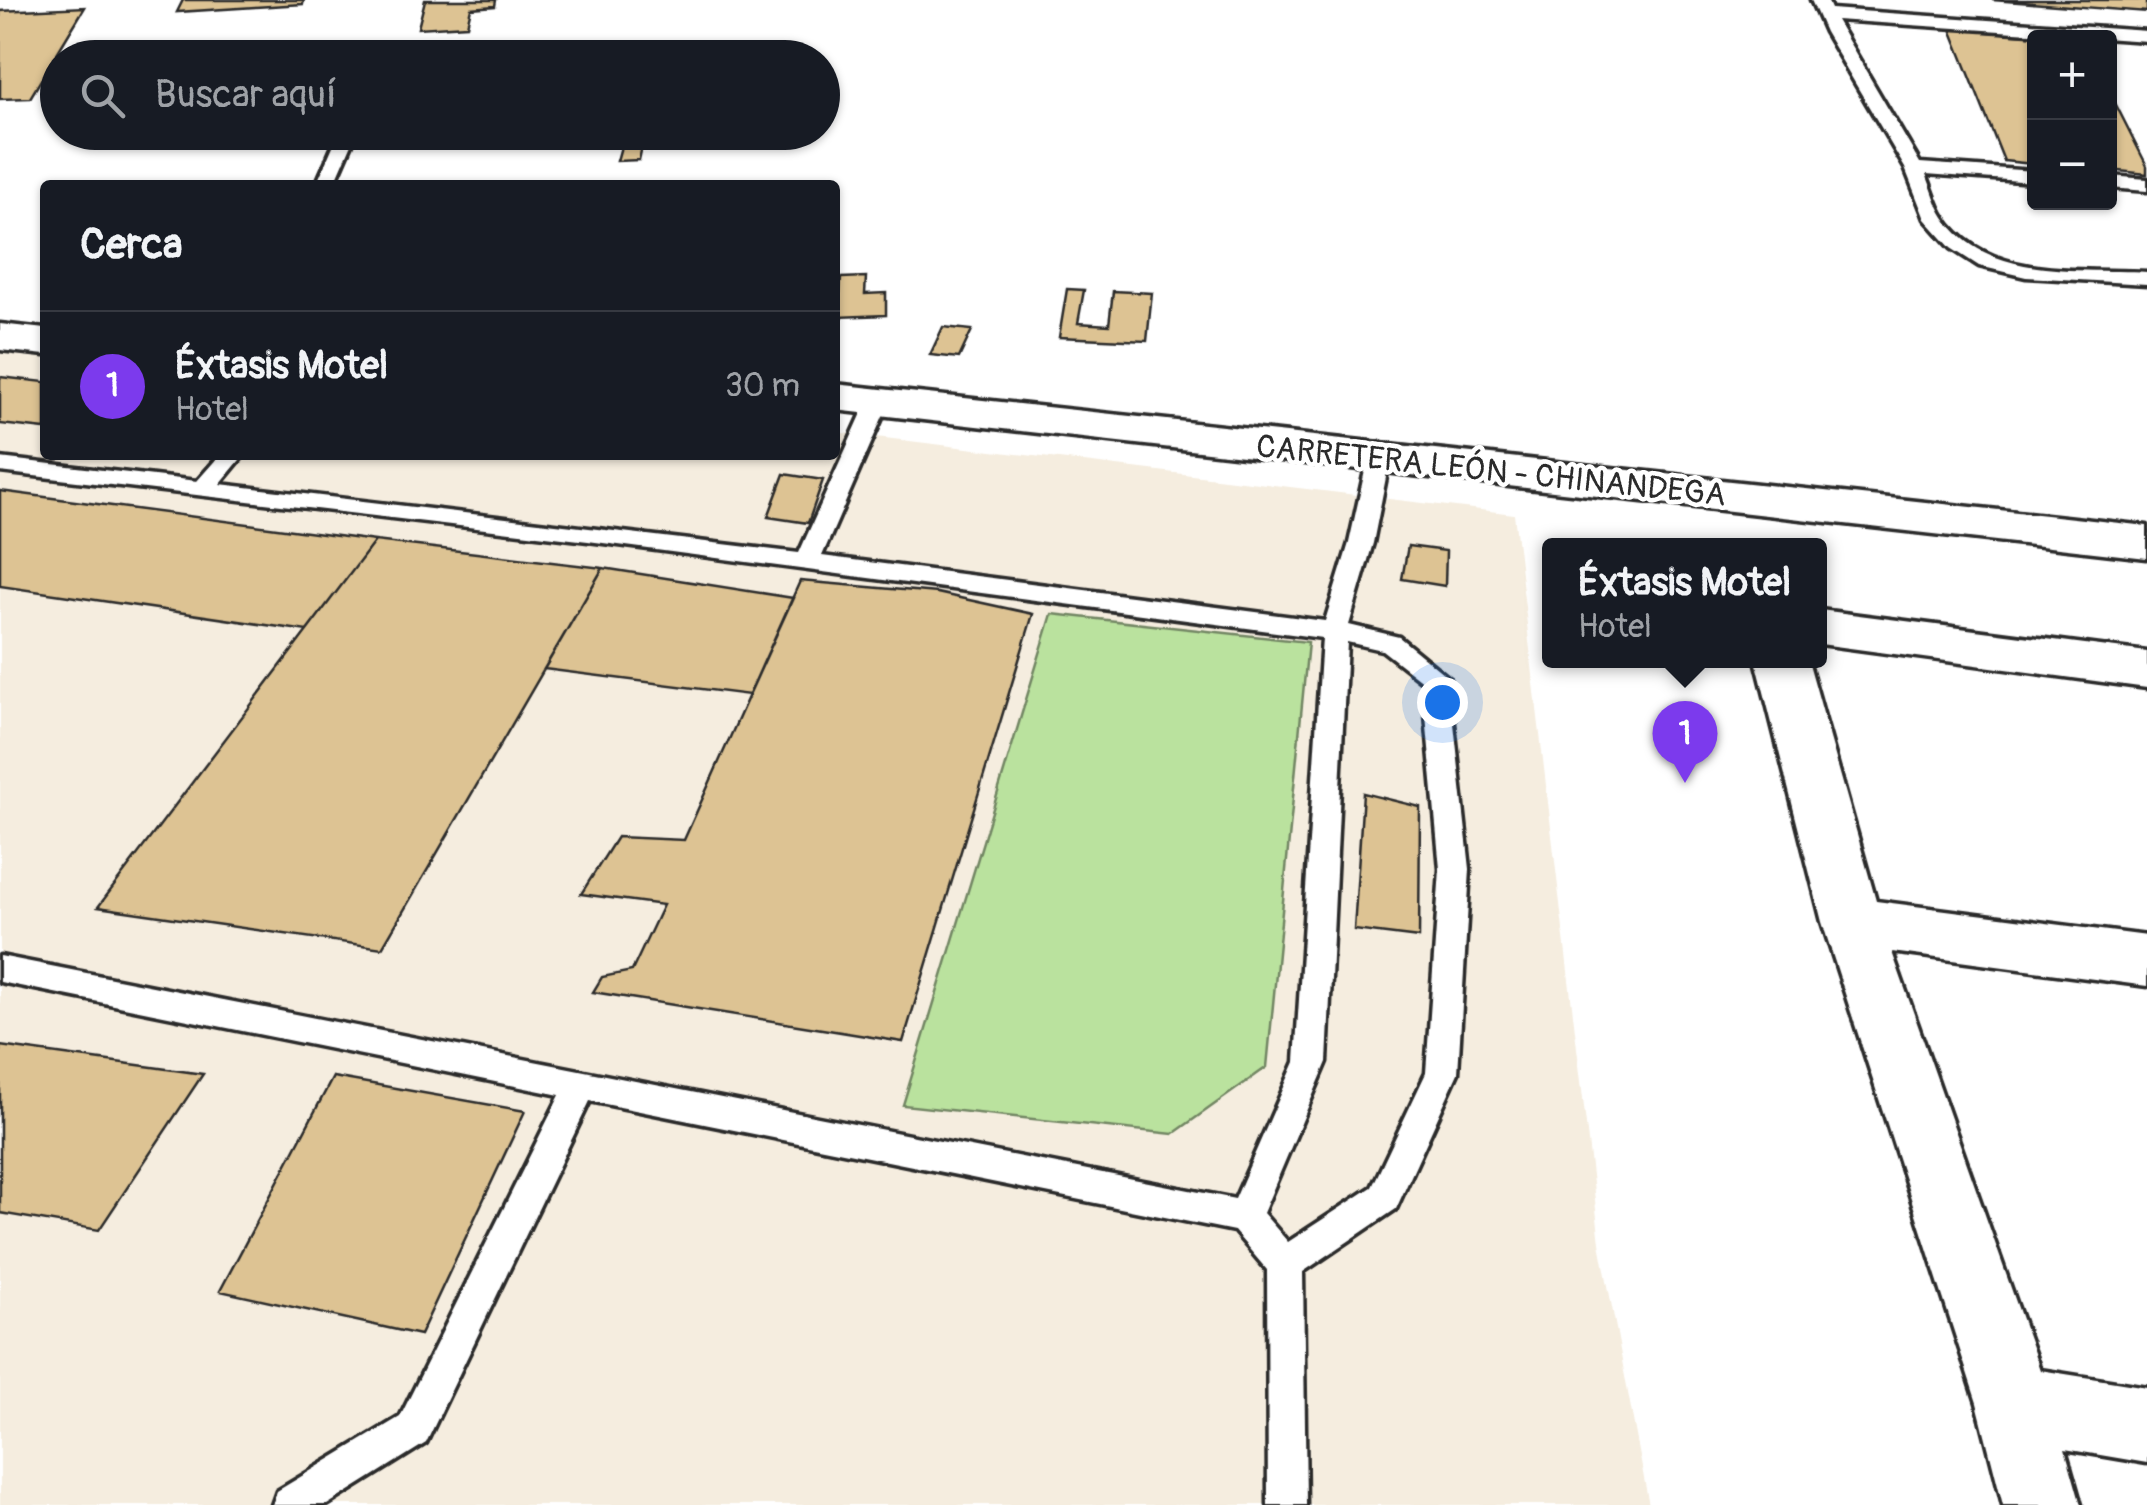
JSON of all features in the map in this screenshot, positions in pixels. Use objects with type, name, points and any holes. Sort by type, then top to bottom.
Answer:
[{"type":"main road","points":[[0,304],[40,309]]},
{"type":"main road","points":[[0,337],[40,341]]},
{"type":"main road","name":"CARRETERA LEÓN - CHINANDEGA","points":[[853,416],[1375,473],[2147,542]]},
{"type":"main road","name":"CARRETERA LEÓN - CHINANDEGA","points":[[1375,473],[2147,576]]},
{"type":"main road","points":[[1827,628],[2147,670]]},
{"type":"main road","points":[[1784,668],[1852,922],[2014,1404],[2042,1505]]},
{"type":"main road","points":[[1852,922],[2147,961]]},
{"type":"main road","points":[[2014,1404],[2147,1425]]},
{"type":"lane","points":[[1823,7],[2147,36]]},
{"type":"lane","points":[[1823,7],[1914,168],[1935,218],[1958,244],[1986,262],[2026,271],[2147,278]]},
{"type":"lane","points":[[327,180],[340,150]]},
{"type":"lane","points":[[1914,168],[2027,176]]},
{"type":"lane","points":[[2117,183],[2147,185]]},
{"type":"lane","points":[[840,457],[853,416]]},
{"type":"lane","points":[[202,490],[229,460]]},
{"type":"lane","points":[[807,562],[839,460]]},
{"type":"lane","points":[[0,464],[807,562],[1336,631],[1390,643],[1436,678],[1455,869],[1442,1073],[1384,1198],[1285,1264]]},
{"type":"lane","points":[[1244,1216],[1311,1062],[1336,631],[1361,543],[1375,473]]},
{"type":"lane","points":[[0,970],[1244,1216],[1285,1264],[1287,1505]]},
{"type":"lane","points":[[291,1505],[414,1430],[582,1084]]},
{"type":"shaded area","points":[[0,330],[40,335],[40,460],[840,460],[840,433],[1514,514],[1600,1243],[1649,1505],[0,1505]]},
{"type":"green space","points":[[1052,614],[1308,642],[1267,1067],[1173,1134],[903,1105]]},
{"type":"building","points":[[183,0],[304,0],[303,4],[177,12]]},
{"type":"building","points":[[425,0],[496,0],[495,6],[471,8],[467,25],[418,28]]},
{"type":"building","points":[[1992,0],[2147,0],[2147,12]]},
{"type":"building","points":[[85,7],[65,40],[40,40],[40,81],[30,98],[0,99],[0,11]]},
{"type":"building","points":[[1951,29],[2027,35],[2027,163],[2004,161]]},
{"type":"building","points":[[2117,107],[2147,166],[2147,174],[2117,171]]},
{"type":"building","points":[[620,150],[641,150],[639,160],[617,161]]},
{"type":"building","points":[[866,277],[865,294],[886,293],[886,315],[840,317],[841,278]]},
{"type":"building","points":[[1067,289],[1084,290],[1078,323],[1109,325],[1113,291],[1152,293],[1147,341],[1059,337]]},
{"type":"building","points":[[943,327],[972,330],[959,358],[930,355]]},
{"type":"building","points":[[0,377],[40,381],[40,428],[0,424]]},
{"type":"building","points":[[784,474],[823,480],[808,523],[768,517]]},
{"type":"building","points":[[0,491],[375,541],[307,631],[0,586]]},
{"type":"building","points":[[375,541],[603,568],[382,948],[98,907]]},
{"type":"building","points":[[1408,546],[1446,551],[1445,586],[1402,579]]},
{"type":"building","points":[[603,568],[793,598],[749,695],[544,669]]},
{"type":"building","points":[[800,581],[937,593],[1033,614],[903,1042],[593,992],[602,977],[632,971],[663,905],[581,894],[617,837],[684,840]]},
{"type":"building","points":[[1363,793],[1420,807],[1419,938],[1354,930]]},
{"type":"building","points":[[0,1046],[203,1074],[99,1230],[0,1213]]},
{"type":"building","points":[[333,1077],[525,1111],[420,1335],[220,1291]]},
{"type":"place","name":"Éxtasis Motel","points":[[1685,783]]}]
